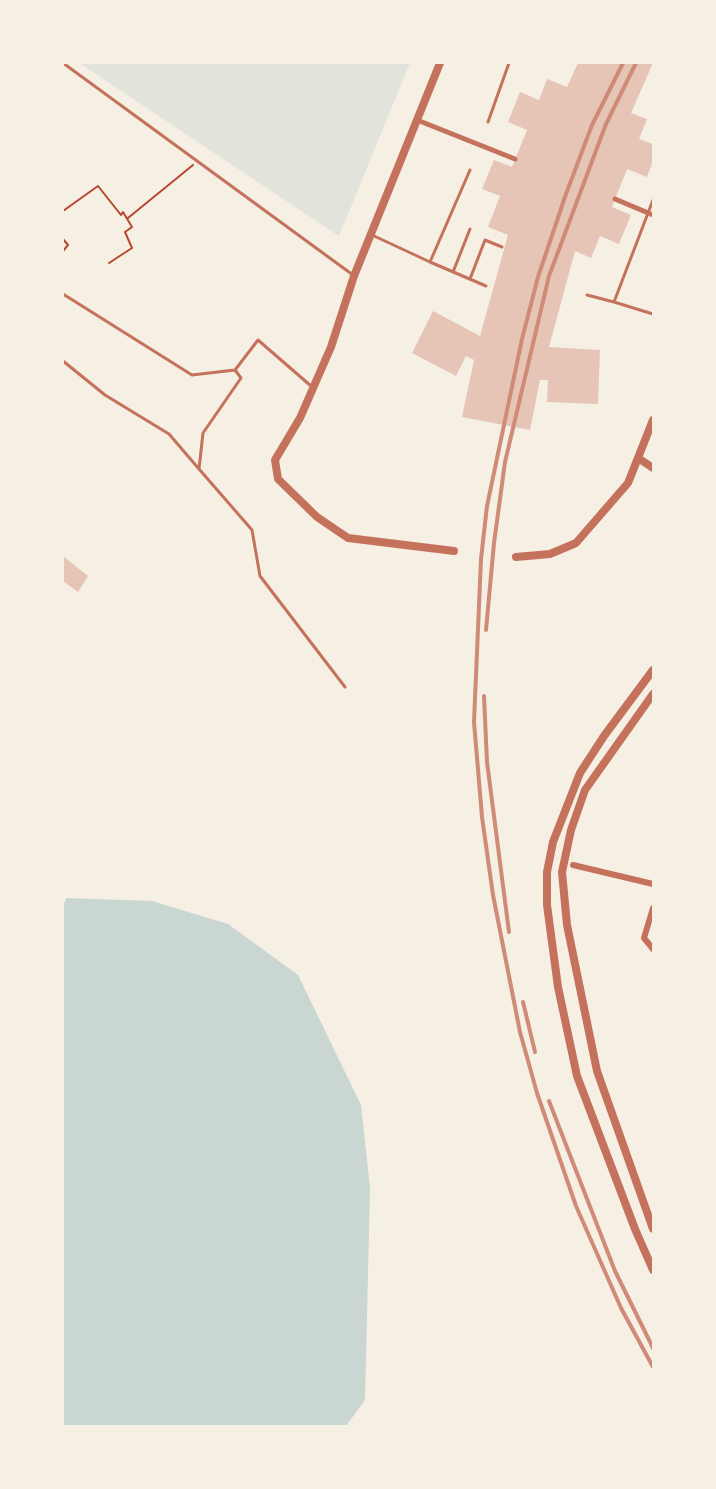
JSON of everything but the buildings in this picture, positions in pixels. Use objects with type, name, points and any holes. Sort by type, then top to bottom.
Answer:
[{"type":"street","points":[[440,63],[354,276],[331,347],[300,418],[275,460],[278,479],[317,517],[348,538],[454,551]]},
{"type":"street","points":[[417,120],[515,159]]},
{"type":"street","points":[[615,199],[650,214]]},
{"type":"street","points":[[516,557],[550,554],[576,543],[628,483],[653,420]]},
{"type":"street","points":[[638,458],[653,468]]},
{"type":"street","points":[[653,670],[604,736],[580,774],[553,842],[547,872],[547,905],[558,987],[577,1076],[653,1270]]},
{"type":"street","points":[[653,694],[593,775],[571,830],[562,872],[567,925],[597,1071],[653,1229]]},
{"type":"street","points":[[573,865],[653,884]]},
{"type":"street","points":[[653,908],[644,938],[653,948]]},
{"type":"lane","points":[[63,63],[354,276]]},
{"type":"lane","points":[[488,122],[509,63]]},
{"type":"lane","points":[[430,262],[470,170]]},
{"type":"lane","points":[[614,302],[650,214],[653,200]]},
{"type":"lane","points":[[453,272],[470,229]]},
{"type":"lane","points":[[371,235],[486,286]]},
{"type":"lane","points":[[470,279],[485,240],[502,247]]},
{"type":"lane","points":[[63,294],[192,375],[235,370],[258,340],[314,387]]},
{"type":"lane","points":[[587,295],[653,314]]},
{"type":"lane","points":[[63,361],[105,395],[169,435],[252,530],[260,576],[345,687]]},
{"type":"lane","points":[[199,469],[202,433],[241,378],[235,370]]},
{"type":"path","points":[[127,219],[198,162]]},
{"type":"path","points":[[63,211],[98,186],[121,215],[123,212],[132,227],[125,232],[132,248],[110,262]]},
{"type":"path","points":[[63,239],[68,245],[63,251]]},
{"type":"shaded area","points":[[79,63],[410,63],[339,236]]},
{"type":"shaded area","points":[[66,898],[152,901],[228,924],[298,975],[361,1105],[370,1188],[365,1400],[346,1426],[63,1426],[63,907]]},
{"type":"railway","points":[[623,63],[592,125],[566,194],[538,277],[522,339],[487,506],[481,559],[474,722],[482,817],[493,895],[520,1032],[537,1093],[576,1206],[621,1308],[653,1367]]},
{"type":"railway","points":[[486,630],[494,543],[505,462],[549,276],[606,124],[636,63]]},
{"type":"railway","points":[[484,696],[487,762],[509,932]]},
{"type":"railway","points":[[523,1002],[535,1052]]},
{"type":"railway","points":[[549,1101],[615,1271],[653,1348]]}]
